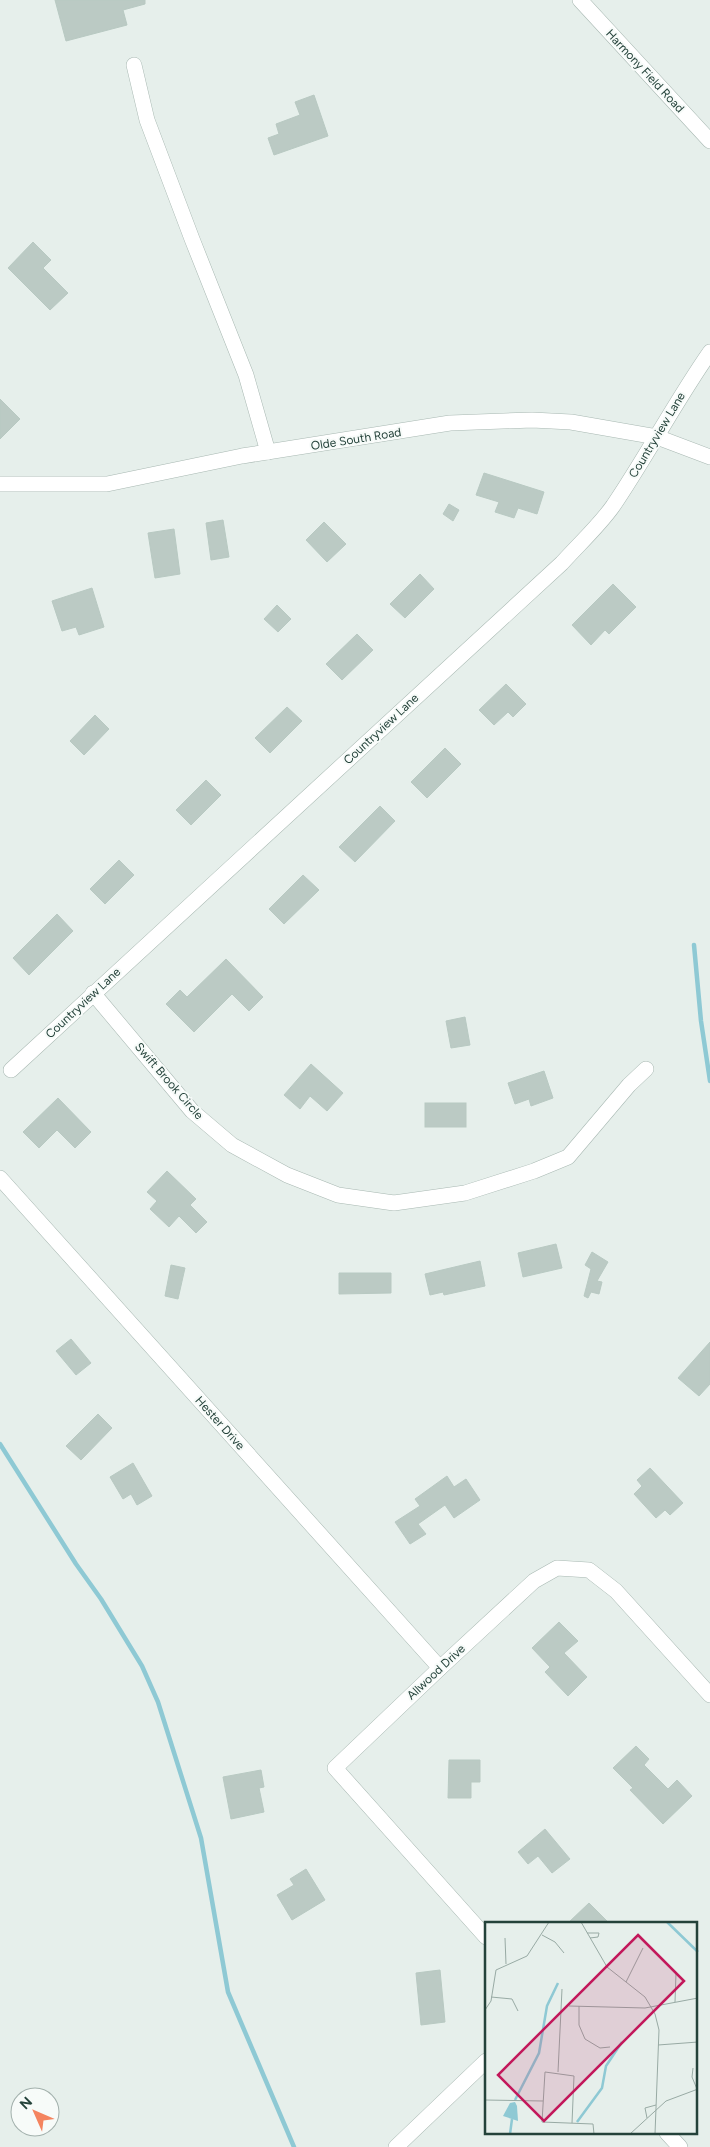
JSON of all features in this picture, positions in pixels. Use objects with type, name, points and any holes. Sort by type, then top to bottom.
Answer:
[{"type":"street","name":"Harmony Field Road","points":[[580,0],[710,141]]},
{"type":"street","points":[[134,65],[147,120],[246,375],[268,452]]},
{"type":"street","name":"Countryview Lane","points":[[11,1070],[562,563],[611,508],[657,437],[687,384],[710,352]]},
{"type":"street","name":"Olde South Road","points":[[0,484],[107,484],[242,456],[459,423],[532,420],[571,422],[657,437],[710,457]]},
{"type":"street","name":"Swift Brook Circle","points":[[93,993],[192,1111],[232,1145],[287,1175],[338,1195],[394,1203],[465,1193],[534,1171],[568,1157],[628,1085],[646,1069]]},
{"type":"street","name":"Hester Drive","points":[[0,1178],[440,1668]]},
{"type":"street","name":"Allwood Drive","points":[[485,1936],[335,1768],[534,1582],[557,1568],[589,1570],[616,1591],[710,1695]]},
{"type":"street","points":[[396,2147],[485,2062]]},
{"type":"street","points":[[668,2134],[680,2147]]},
{"type":"building","points":[[55,0],[145,0],[145,4],[123,10],[127,25],[66,41]]},
{"type":"building","points":[[314,95],[328,136],[274,155],[268,138],[279,134],[276,124],[300,115],[295,102]]},
{"type":"building","points":[[33,242],[51,260],[43,268],[68,293],[50,310],[8,268]]},
{"type":"building","points":[[0,399],[20,419],[0,439]]},
{"type":"building","points":[[484,473],[544,492],[537,514],[518,508],[514,518],[495,512],[499,502],[476,495]]},
{"type":"building","points":[[449,504],[459,510],[453,521],[443,514]]},
{"type":"building","points":[[223,520],[229,557],[211,560],[206,523]]},
{"type":"building","points":[[324,522],[346,544],[327,562],[306,540]]},
{"type":"building","points":[[174,529],[180,574],[155,578],[148,533]]},
{"type":"building","points":[[420,574],[434,589],[405,618],[390,604]]},
{"type":"building","points":[[613,584],[636,607],[609,634],[605,630],[591,645],[572,625]]},
{"type":"building","points":[[92,588],[104,627],[79,635],[76,627],[62,631],[52,601]]},
{"type":"building","points":[[277,605],[291,619],[278,632],[264,619]]},
{"type":"building","points":[[357,634],[373,650],[342,680],[326,664]]},
{"type":"building","points":[[506,684],[526,704],[513,717],[508,712],[494,725],[479,710]]},
{"type":"building","points":[[287,707],[302,721],[270,753],[255,738]]},
{"type":"building","points":[[95,715],[109,729],[84,755],[70,741]]},
{"type":"building","points":[[445,748],[461,764],[427,798],[411,782]]},
{"type":"building","points":[[206,780],[221,795],[191,825],[176,810]]},
{"type":"building","points":[[380,806],[395,821],[355,862],[339,847]]},
{"type":"building","points":[[119,860],[134,875],[105,904],[90,889]]},
{"type":"building","points":[[303,875],[319,890],[284,924],[269,909]]},
{"type":"building","points":[[57,914],[73,931],[29,975],[13,958]]},
{"type":"building","points":[[226,959],[263,997],[249,1011],[232,994],[194,1032],[166,1004],[180,990],[187,997]]},
{"type":"building","points":[[465,1017],[470,1045],[451,1048],[446,1021]]},
{"type":"building","points":[[311,1064],[343,1093],[327,1111],[310,1096],[300,1109],[284,1095]]},
{"type":"building","points":[[544,1071],[553,1098],[531,1106],[529,1099],[515,1104],[508,1083]]},
{"type":"building","points":[[58,1098],[91,1132],[75,1148],[57,1130],[39,1148],[23,1132]]},
{"type":"building","points":[[425,1103],[466,1103],[466,1127],[425,1127]]},
{"type":"building","points":[[167,1171],[196,1199],[190,1205],[207,1222],[196,1233],[179,1216],[169,1227],[150,1209],[157,1201],[147,1192]]},
{"type":"building","points":[[556,1244],[562,1268],[523,1277],[518,1253]]},
{"type":"building","points":[[592,1252],[608,1262],[597,1281],[602,1282],[599,1294],[591,1292],[588,1298],[584,1296],[591,1269],[585,1265]]},
{"type":"building","points":[[480,1261],[485,1286],[444,1295],[443,1292],[430,1295],[425,1274]]},
{"type":"building","points":[[171,1265],[185,1268],[178,1299],[165,1296]]},
{"type":"building","points":[[339,1273],[391,1273],[391,1293],[339,1294]]},
{"type":"building","points":[[71,1339],[91,1363],[76,1375],[56,1351]]},
{"type":"building","points":[[710,1342],[710,1384],[699,1396],[678,1378]]},
{"type":"building","points":[[98,1414],[112,1428],[81,1460],[66,1446]]},
{"type":"building","points":[[133,1463],[152,1496],[137,1505],[131,1494],[123,1499],[110,1477]]},
{"type":"building","points":[[650,1468],[683,1503],[670,1515],[665,1510],[656,1518],[634,1494],[642,1486],[637,1480]]},
{"type":"building","points":[[447,1476],[454,1487],[466,1479],[480,1500],[454,1518],[445,1505],[418,1524],[426,1534],[410,1544],[395,1522],[420,1506],[415,1499]]},
{"type":"building","points":[[559,1622],[578,1641],[564,1653],[587,1677],[568,1696],[545,1672],[550,1667],[532,1648]]},
{"type":"building","points":[[636,1746],[649,1759],[644,1765],[668,1789],[677,1780],[692,1796],[663,1824],[630,1790],[633,1788],[613,1768]]},
{"type":"building","points":[[449,1760],[480,1760],[480,1782],[471,1782],[471,1798],[448,1798]]},
{"type":"building","points":[[261,1770],[264,1787],[259,1788],[264,1812],[231,1819],[223,1777]]},
{"type":"building","points":[[545,1829],[570,1859],[552,1873],[538,1856],[528,1864],[518,1852]]},
{"type":"building","points":[[306,1869],[325,1900],[292,1920],[277,1895],[294,1885],[290,1879]]},
{"type":"building","points":[[589,1903],[608,1922],[569,1922]]},
{"type":"building","points":[[440,1970],[445,2022],[421,2025],[416,1973]]},
{"type":"waterway","points":[[694,945],[701,1021],[710,1081]]},
{"type":"waterway","points":[[0,1444],[76,1564],[101,1599],[142,1666],[158,1702],[201,1838],[228,1992],[294,2147]]}]
